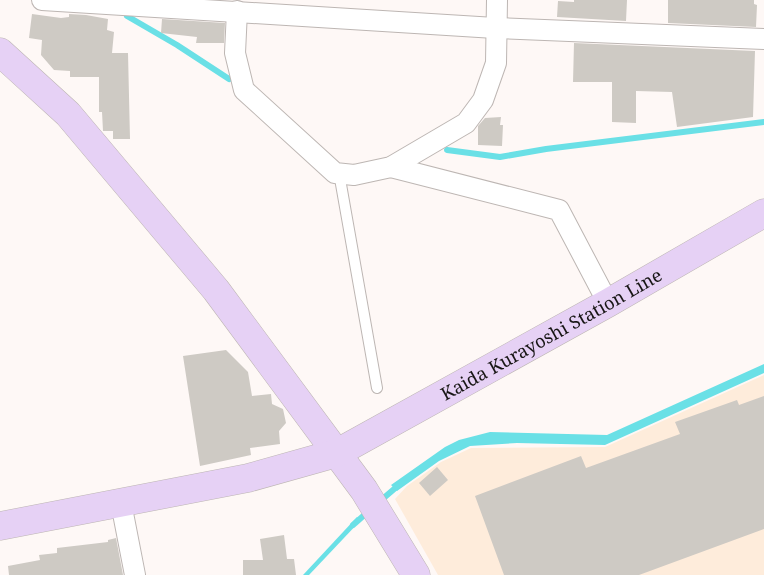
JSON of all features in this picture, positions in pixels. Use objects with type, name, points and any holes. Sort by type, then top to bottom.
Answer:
[{"type":"street","points":[[42,0],[238,5],[495,28],[764,39]]},
{"type":"street","points":[[238,5],[234,53],[244,90],[335,173],[354,175],[391,167],[466,122],[482,100],[496,63],[495,28],[497,0]]},
{"type":"street","points":[[0,52],[75,122],[216,290],[364,490],[416,575]]},
{"type":"street","points":[[391,167],[560,210],[608,303]]},
{"type":"street","name":"Kaida Kurayoshi Station Line","points":[[0,526],[248,478],[337,453],[608,303],[764,213]]},
{"type":"street","points":[[121,503],[135,575]]},
{"type":"lane","points":[[339,174],[377,388]]},
{"type":"shaded area","points":[[764,375],[764,575],[438,575],[395,499],[407,486],[441,462],[471,448],[605,447]]},
{"type":"water","points":[[764,364],[764,373],[605,445],[517,443],[470,446],[439,461],[397,491],[391,485],[445,447],[459,440],[490,432],[607,435]]},
{"type":"water","points":[[357,517],[360,521],[309,575],[303,575]]},
{"type":"building","points":[[574,0],[627,0],[626,21],[557,17],[558,1],[574,2]]},
{"type":"building","points":[[668,0],[754,0],[754,4],[757,5],[756,27],[668,23]]},
{"type":"building","points":[[32,14],[61,18],[69,17],[69,14],[86,15],[108,19],[107,30],[114,32],[112,53],[128,53],[130,139],[113,139],[113,131],[103,131],[102,112],[99,112],[99,77],[70,77],[70,71],[54,70],[41,55],[42,40],[29,38]]},
{"type":"building","points":[[162,19],[225,23],[224,43],[196,43],[197,37],[161,33]]},
{"type":"building","points":[[574,43],[755,51],[753,117],[677,127],[672,92],[636,91],[636,123],[612,122],[612,82],[573,82]]},
{"type":"building","points":[[501,117],[500,125],[503,125],[502,146],[478,145],[478,126],[485,118]]},
{"type":"building","points":[[226,350],[248,372],[252,396],[271,394],[272,404],[283,409],[286,423],[279,431],[280,444],[250,448],[251,455],[200,466],[183,356]]},
{"type":"building","points":[[764,396],[764,529],[639,575],[504,575],[475,496],[581,456],[586,468],[680,434],[675,422],[737,400],[739,405]]},
{"type":"building","points":[[437,467],[448,480],[430,496],[419,483]]},
{"type":"building","points":[[284,535],[287,559],[294,559],[296,575],[243,575],[243,560],[263,560],[260,539]]},
{"type":"building","points":[[116,538],[123,575],[9,575],[8,566],[40,560],[39,555],[57,553],[57,548],[108,542],[108,540]]},
{"type":"waterway","points":[[127,16],[177,45],[229,79]]},
{"type":"waterway","points":[[447,150],[500,157],[546,149],[764,122]]},
{"type":"waterway","points":[[379,502],[400,484]]},
{"type":"waterway","points":[[353,525],[370,510]]}]
